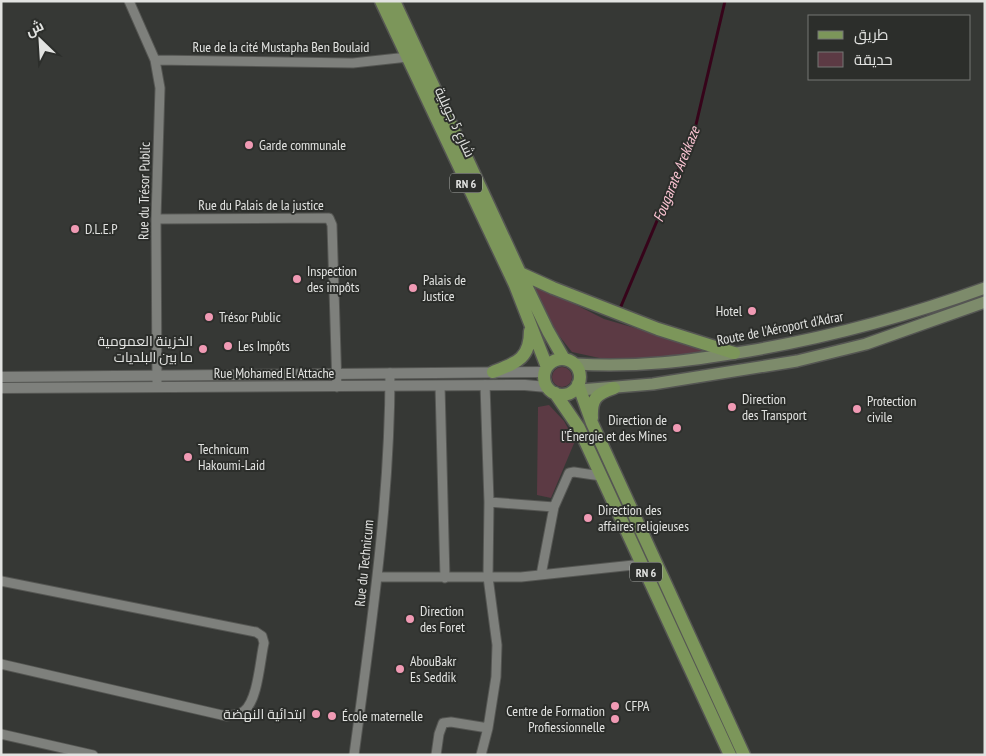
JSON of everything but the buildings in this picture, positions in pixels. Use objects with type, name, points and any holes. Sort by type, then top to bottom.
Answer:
[{"type":"main road","name":"شارع 5 جويلية","points":[[381,1],[408,57],[439,111],[548,331],[570,362]]},
{"type":"main road","name":"شارع 5 جويلية","points":[[394,1],[439,111],[515,285],[546,370]]},
{"type":"main road","points":[[520,273],[658,329],[734,353],[738,371]]},
{"type":"main road","name":"Route de l'Aéroport d'Adrar","points":[[570,362],[605,366],[645,366],[793,343],[888,321],[985,288]]},
{"type":"main road","points":[[577,388],[580,375],[570,362],[555,361],[546,370],[551,390],[566,394],[577,388],[614,388],[653,384],[738,371],[797,361],[866,344],[985,302]]},
{"type":"main road","points":[[494,372],[512,364],[526,354],[530,342],[530,324]]},
{"type":"main road","points":[[793,343],[797,361]]},
{"type":"main road","name":"RN 6","points":[[577,388],[744,755]]},
{"type":"main road","points":[[592,424],[594,400],[602,393],[614,388]]},
{"type":"main road","name":"RN 6","points":[[551,390],[579,428],[730,755]]},
{"type":"street","name":"Rue du Trésor Public","points":[[129,1],[155,60],[160,88],[156,219],[157,388]]},
{"type":"street","name":"Rue de la cité Mustapha Ben Boulaid","points":[[155,60],[353,63],[408,57]]},
{"type":"street","name":"Rue du Palais de la justice","points":[[156,219],[329,218],[332,225],[337,374]]},
{"type":"street","name":"Rue Mohamed El Attache","points":[[1,377],[546,370]]},
{"type":"street","name":"Rue du Technicum","points":[[354,755],[383,528],[390,373]]},
{"type":"street","points":[[337,374],[337,387]]},
{"type":"street","points":[[97,388],[98,376]]},
{"type":"street","points":[[481,755],[488,728],[496,677],[497,645],[488,577],[489,502],[485,385]]},
{"type":"street","name":"Rue Mohamed El Attache","points":[[1,388],[525,385],[551,390]]},
{"type":"street","points":[[440,386],[445,578]]},
{"type":"street","points":[[541,575],[554,507],[571,472],[601,476]]},
{"type":"street","points":[[489,502],[554,507]]},
{"type":"street","points":[[378,577],[445,578],[541,575],[643,564]]},
{"type":"street","points":[[1,581],[256,632],[262,636],[264,643],[251,702],[239,714],[226,716],[1,664]]},
{"type":"street","points":[[436,755],[439,734],[443,723],[451,722],[488,728]]},
{"type":"street","points":[[1,734],[92,755]]},
{"type":"green space","points":[[529,281],[604,319],[718,352],[643,359],[604,359],[572,352],[557,333]]},
{"type":"green space","points":[[562,367],[569,370],[572,377],[569,384],[562,387],[555,384],[552,377],[555,370]]},
{"type":"green space","points":[[549,405],[564,421],[575,441],[551,498],[537,495],[538,407]]},
{"type":"waterway","name":"Fougarate Arekkaze","points":[[619,311],[694,133],[725,1]]},
{"type":"place","name":"Garde communale","points":[[249,145]]},
{"type":"place","name":"D.L.E.P","points":[[75,229]]},
{"type":"place","name":"Inspection des impôts","points":[[297,279]]},
{"type":"place","name":"Palais de Justice","points":[[413,288]]},
{"type":"place","name":"Hotel","points":[[752,311]]},
{"type":"place","name":"Trésor Public","points":[[209,317]]},
{"type":"place","name":"Les Impôts","points":[[228,346]]},
{"type":"place","name":"الخزينة العمومية ما بين البلديات","points":[[203,349]]},
{"type":"place","name":"Direction des Transport","points":[[732,407]]},
{"type":"place","name":"Protection civile","points":[[857,409]]},
{"type":"place","name":"Direction de l’Énergie et des Mines","points":[[677,428]]},
{"type":"place","name":"Technicum Hakoumi-Laid","points":[[188,457]]},
{"type":"place","name":"Direction des affaires religieuses","points":[[588,518]]},
{"type":"place","name":"Direction des Foret","points":[[410,619]]},
{"type":"place","name":"AbouBakr Es Seddik","points":[[400,669]]},
{"type":"place","name":"CFPA","points":[[615,706]]},
{"type":"place","name":"ابتدائية النهضة","points":[[316,714]]},
{"type":"place","name":"École maternelle","points":[[332,716]]},
{"type":"place","name":"Centre de Formation Profiessionnelle","points":[[615,719]]}]
